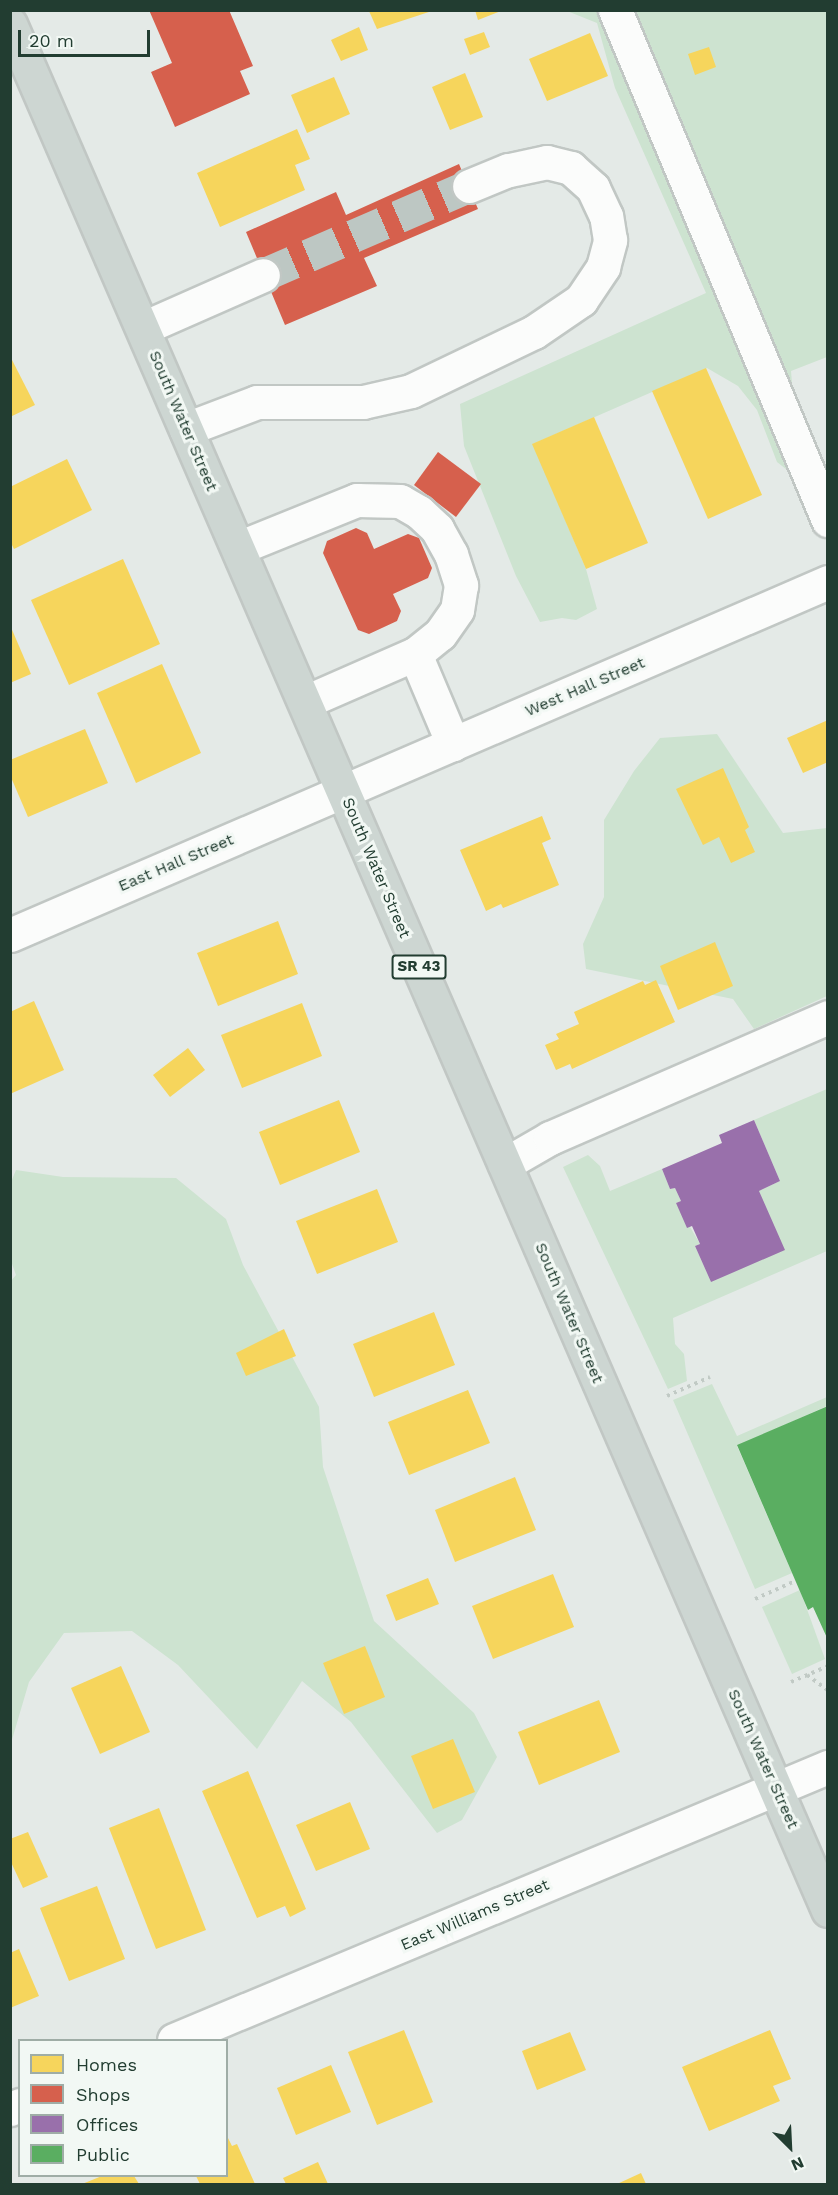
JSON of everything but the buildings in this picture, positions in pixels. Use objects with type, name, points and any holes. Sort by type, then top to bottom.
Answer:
[{"type":"main road","name":"South Water Street","points":[[10,24],[828,1910]]},
{"type":"street","points":[[615,10],[828,520]]},
{"type":"street","points":[[186,429],[257,402],[363,402],[411,391],[534,333],[581,300],[603,267],[610,240],[606,216],[593,188],[571,168],[547,162],[508,170],[468,186]]},
{"type":"street","points":[[142,328],[263,275]]},
{"type":"street","points":[[238,548],[357,500],[400,501],[419,512],[437,529],[451,554],[461,585],[457,610],[440,634],[415,654],[305,702]]},
{"type":"street","name":"West Hall Street","points":[[343,791],[828,582]]},
{"type":"street","points":[[415,654],[453,744]]},
{"type":"street","name":"East Hall Street","points":[[10,935],[343,791]]},
{"type":"street","points":[[505,1164],[550,1138],[828,1017]]},
{"type":"street","name":"East Williams Street","points":[[176,2039],[828,1767]]},
{"type":"path","points":[[667,1396],[710,1377]]},
{"type":"path","points":[[755,1599],[795,1581]]},
{"type":"path","points":[[791,1682],[828,1666]]},
{"type":"path","points":[[807,1675],[828,1690]]},
{"type":"green space","points":[[567,11],[827,11],[827,357],[791,371],[800,480],[777,462],[757,410],[738,386],[707,368],[533,444],[586,569],[597,609],[576,620],[562,618],[540,622],[516,576],[464,446],[460,404],[706,293],[615,88],[597,23]]},
{"type":"green space","points":[[717,734],[783,833],[827,828],[827,996],[754,1029],[733,999],[586,969],[583,944],[604,897],[604,820],[634,771],[660,738]]},
{"type":"green space","points":[[827,1089],[827,1251],[673,1318],[675,1344],[684,1354],[687,1381],[668,1389],[563,1167],[588,1155],[600,1166],[610,1191],[662,1169],[670,1189],[675,1188],[681,1201],[676,1203],[700,1244],[695,1246],[711,1282],[759,1191],[780,1181],[754,1120]]},
{"type":"green space","points":[[16,1170],[63,1177],[176,1178],[226,1219],[243,1265],[319,1407],[323,1467],[374,1621],[474,1713],[497,1757],[462,1820],[437,1833],[351,1722],[302,1681],[257,1749],[178,1665],[132,1631],[64,1633],[29,1682],[11,1743],[10,1282],[16,1275],[11,1261],[11,1182]]},
{"type":"green space","points":[[712,1384],[737,1436],[827,1397],[827,1406],[737,1446],[792,1573],[755,1589],[673,1400]]},
{"type":"green space","points":[[800,1590],[825,1659],[792,1674],[762,1607]]},
{"type":"tunnel","points":[[263,275],[469,186]]}]
